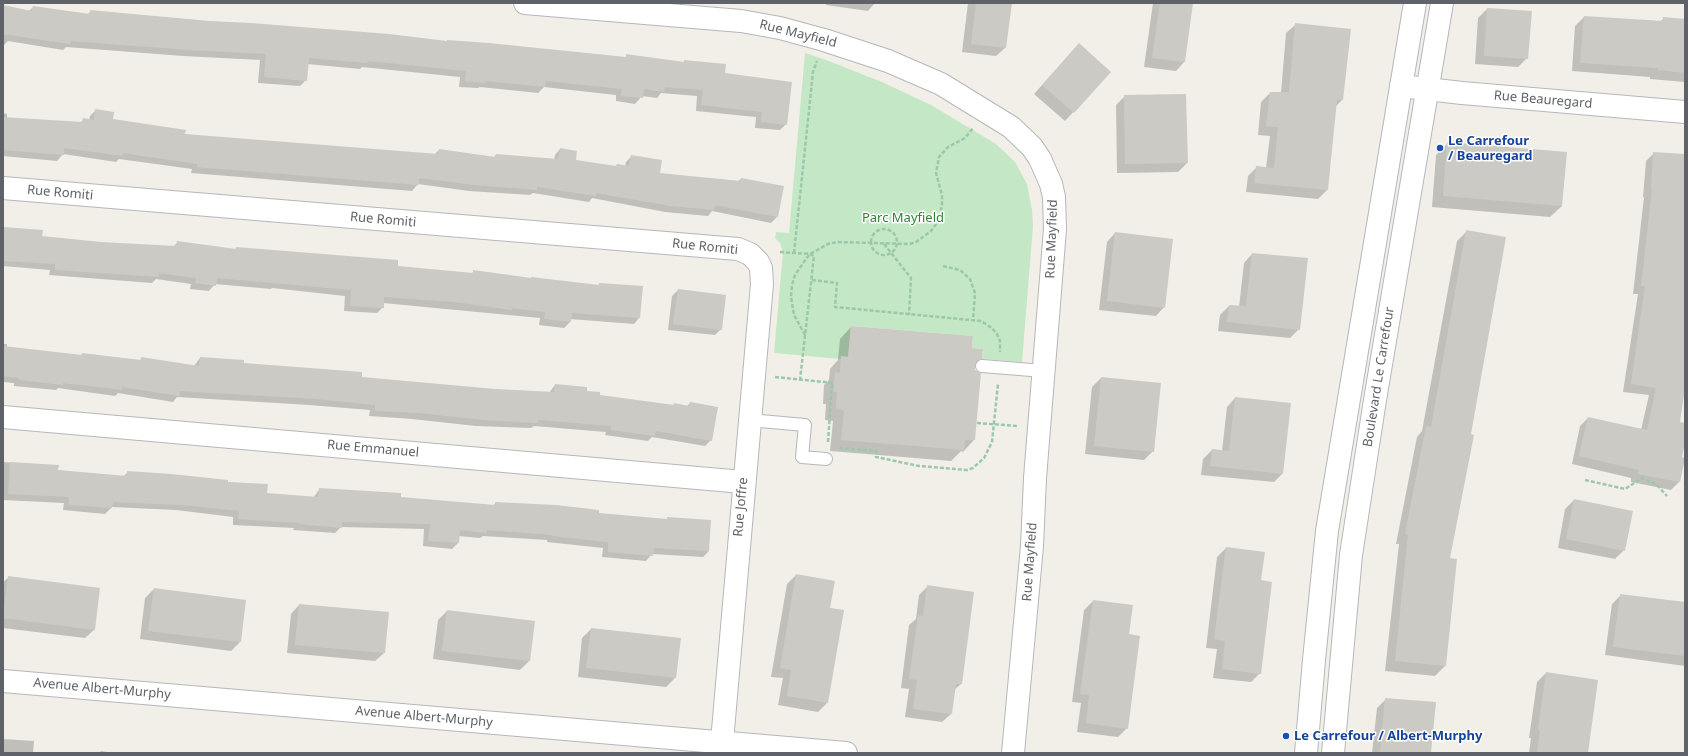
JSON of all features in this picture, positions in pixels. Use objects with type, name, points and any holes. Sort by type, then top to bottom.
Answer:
[{"type":"street","name":"Rue Mayfield","points":[[525,3],[741,22],[798,32],[871,55],[912,70],[941,84],[1011,126],[1032,147],[1040,159],[1051,184],[1054,197],[1055,229],[1035,478],[1032,546],[1013,753]]},
{"type":"street","name":"Boulevard Le Carrefour","points":[[1306,753],[1326,531],[1415,3]]},
{"type":"street","name":"Boulevard Le Carrefour","points":[[1333,753],[1353,540],[1442,3]]},
{"type":"street","name":"Rue Beauregard","points":[[1401,86],[1685,112]]},
{"type":"street","name":"Rue Romiti","points":[[3,188],[738,249],[750,254],[758,262]]},
{"type":"street","name":"Rue Joffre","points":[[722,748],[743,482],[762,284],[761,268],[758,262]]},
{"type":"street","name":"Rue Emmanuel","points":[[3,417],[743,482]]},
{"type":"street","name":"Avenue Albert-Murphy","points":[[3,681],[722,748],[846,753]]},
{"type":"lane","points":[[982,366],[1044,371]]},
{"type":"lane","points":[[749,420],[805,425],[802,457],[827,453]]},
{"type":"path","points":[[794,253],[814,72],[818,57]]},
{"type":"path","points":[[805,334],[794,315],[791,297],[792,285],[800,266],[810,254],[828,244],[837,242],[910,244],[916,242],[931,231],[938,222],[942,204],[942,196],[936,173],[939,158],[948,147],[965,138],[973,127]]},
{"type":"path","points":[[938,222],[943,224]]},
{"type":"path","points":[[885,229],[894,233],[897,239],[897,244],[891,253],[884,255],[877,253],[873,249],[871,243],[876,232],[885,229]]},
{"type":"path","points":[[883,243],[911,278],[909,315]]},
{"type":"path","points":[[780,252],[810,254],[814,256],[800,380]]},
{"type":"path","points":[[943,266],[960,270],[970,279],[975,293],[973,320]]},
{"type":"path","points":[[812,280],[837,283],[835,307],[909,315],[941,316],[973,320],[987,324],[992,328],[1000,341],[1000,355]]},
{"type":"path","points":[[770,377],[833,383],[827,453]]},
{"type":"path","points":[[834,448],[876,451],[876,457],[919,466],[967,470],[973,468],[984,458],[992,442],[998,382]]},
{"type":"path","points":[[977,423],[1020,426]]},
{"type":"path","points":[[1584,480],[1625,489],[1642,478],[1657,485],[1666,496]]},
{"type":"green space","name":"Parc Mayfield","points":[[805,53],[882,82],[931,105],[996,144],[1015,162],[1027,184],[1032,210],[1033,226],[1022,362],[982,359],[983,349],[972,348],[973,336],[851,326],[848,357],[841,356],[841,359],[774,353],[783,252],[780,243],[775,238],[776,232],[789,233]]},
{"type":"building","points":[[976,3],[1012,3],[1006,48],[971,44]]},
{"type":"building","points":[[1160,3],[1193,3],[1185,62],[1152,58]]},
{"type":"building","points":[[3,5],[32,11],[33,6],[90,14],[90,10],[209,21],[389,34],[447,41],[489,43],[626,57],[626,54],[684,62],[684,60],[726,64],[725,73],[792,82],[787,125],[761,122],[762,112],[701,105],[703,90],[665,87],[664,92],[644,89],[643,98],[621,96],[622,89],[546,81],[545,87],[486,81],[485,83],[465,81],[466,71],[368,61],[367,63],[309,58],[307,81],[264,77],[266,54],[71,41],[70,44],[3,34]]},
{"type":"building","points":[[1487,8],[1532,11],[1528,59],[1484,56]]},
{"type":"building","points":[[1584,16],[1663,21],[1663,17],[1685,19],[1685,73],[1658,70],[1658,68],[1580,63]]},
{"type":"building","points":[[1295,23],[1351,29],[1343,100],[1337,100],[1328,190],[1254,183],[1256,166],[1274,168],[1278,127],[1266,126],[1270,92],[1289,92]]},
{"type":"building","points":[[1079,43],[1111,72],[1074,113],[1042,85]]},
{"type":"building","points":[[1186,94],[1188,163],[1125,164],[1124,95]]},
{"type":"building","points":[[95,109],[114,112],[113,119],[186,130],[185,134],[438,154],[439,149],[495,157],[496,154],[558,159],[560,148],[577,151],[576,160],[616,166],[617,164],[629,166],[631,155],[662,160],[660,173],[740,181],[741,178],[784,186],[778,217],[715,205],[714,210],[671,206],[596,193],[596,196],[537,187],[537,190],[475,185],[419,178],[419,185],[197,167],[197,164],[123,153],[123,156],[64,148],[64,155],[3,150],[3,117],[82,122],[83,118],[94,120]]},
{"type":"building","points":[[1447,142],[1567,152],[1562,206],[1443,196]]},
{"type":"building","points":[[1653,152],[1685,154],[1685,388],[1680,422],[1685,423],[1685,442],[1682,457],[1685,458],[1680,482],[1638,474],[1639,470],[1579,456],[1588,417],[1647,430],[1656,388],[1631,384],[1645,286],[1641,286],[1652,189]]},
{"type":"building","points":[[3,227],[43,230],[42,236],[101,242],[176,246],[177,241],[236,249],[236,247],[398,260],[398,266],[473,273],[473,270],[599,285],[599,283],[643,286],[640,318],[572,313],[571,322],[544,319],[545,312],[512,308],[512,310],[454,302],[384,297],[384,308],[350,306],[351,290],[217,278],[216,286],[195,283],[196,278],[159,273],[159,277],[55,270],[55,264],[3,261]]},
{"type":"building","points":[[1466,230],[1506,237],[1471,434],[1474,435],[1450,558],[1457,559],[1446,666],[1395,661],[1408,535],[1405,534],[1426,426],[1431,427]]},
{"type":"building","points":[[1115,232],[1173,239],[1165,308],[1107,301]]},
{"type":"building","points":[[1252,253],[1308,258],[1300,330],[1227,322],[1229,305],[1246,306]]},
{"type":"building","points":[[678,289],[726,295],[722,330],[673,324]]},
{"type":"building","points":[[851,326],[973,336],[972,348],[983,349],[982,359],[976,361],[975,366],[975,370],[981,373],[975,440],[965,440],[964,450],[841,440],[844,410],[836,409],[837,392],[834,392],[834,383],[835,372],[840,373],[841,356],[848,357]]},
{"type":"building","points":[[3,346],[141,360],[141,357],[199,366],[200,357],[244,360],[244,363],[362,372],[362,377],[495,389],[554,392],[555,384],[587,387],[587,391],[600,392],[600,395],[674,405],[674,403],[689,406],[690,402],[718,407],[712,441],[656,431],[655,436],[611,430],[611,426],[538,420],[538,423],[483,420],[419,413],[375,411],[375,405],[316,399],[180,391],[180,396],[122,387],[122,390],[63,383],[63,385],[19,380],[19,378],[3,376]]},
{"type":"building","points":[[1101,377],[1161,383],[1154,452],[1094,446]]},
{"type":"building","points":[[1235,397],[1291,403],[1283,474],[1210,466],[1212,449],[1229,451]]},
{"type":"building","points":[[10,462],[59,465],[58,470],[127,476],[127,471],[228,480],[228,482],[268,484],[267,493],[318,497],[319,488],[401,493],[401,497],[495,505],[495,502],[556,505],[599,510],[599,513],[667,519],[667,517],[711,520],[709,551],[654,548],[653,556],[608,552],[608,542],[552,535],[487,530],[487,533],[460,530],[459,543],[428,541],[430,524],[342,522],[342,528],[299,523],[238,519],[239,511],[183,505],[113,502],[112,508],[69,505],[69,497],[8,494]]},
{"type":"building","points":[[1574,499],[1633,511],[1625,551],[1566,539]]},
{"type":"building","points":[[1226,547],[1265,552],[1261,580],[1272,582],[1261,674],[1222,669],[1225,641],[1214,639]]},
{"type":"building","points":[[796,574],[835,581],[830,608],[844,610],[828,703],[787,696],[791,670],[780,668]]},
{"type":"building","points":[[8,576],[100,588],[95,630],[3,618]]},
{"type":"building","points":[[927,585],[974,592],[962,684],[956,684],[952,714],[913,709],[917,680],[909,679],[918,615],[923,616]]},
{"type":"building","points":[[154,588],[246,600],[241,642],[148,631]]},
{"type":"building","points":[[1620,594],[1685,602],[1685,656],[1613,647]]},
{"type":"building","points":[[1093,600],[1133,605],[1129,634],[1140,636],[1128,729],[1086,723],[1089,695],[1080,694]]},
{"type":"building","points":[[299,604],[389,612],[385,653],[295,645]]},
{"type":"building","points":[[447,610],[535,621],[530,661],[442,651]]},
{"type":"building","points":[[591,628],[681,638],[676,678],[586,668]]},
{"type":"building","points":[[1546,672],[1598,680],[1588,753],[1537,753],[1540,730],[1538,729]]},
{"type":"building","points":[[1385,698],[1436,702],[1431,753],[1380,753]]},
{"type":"place","name":"Le Carrefour / Beauregard","points":[[1440,148]]},
{"type":"place","name":"Le Carrefour / Albert-Murphy","points":[[1286,736]]}]
